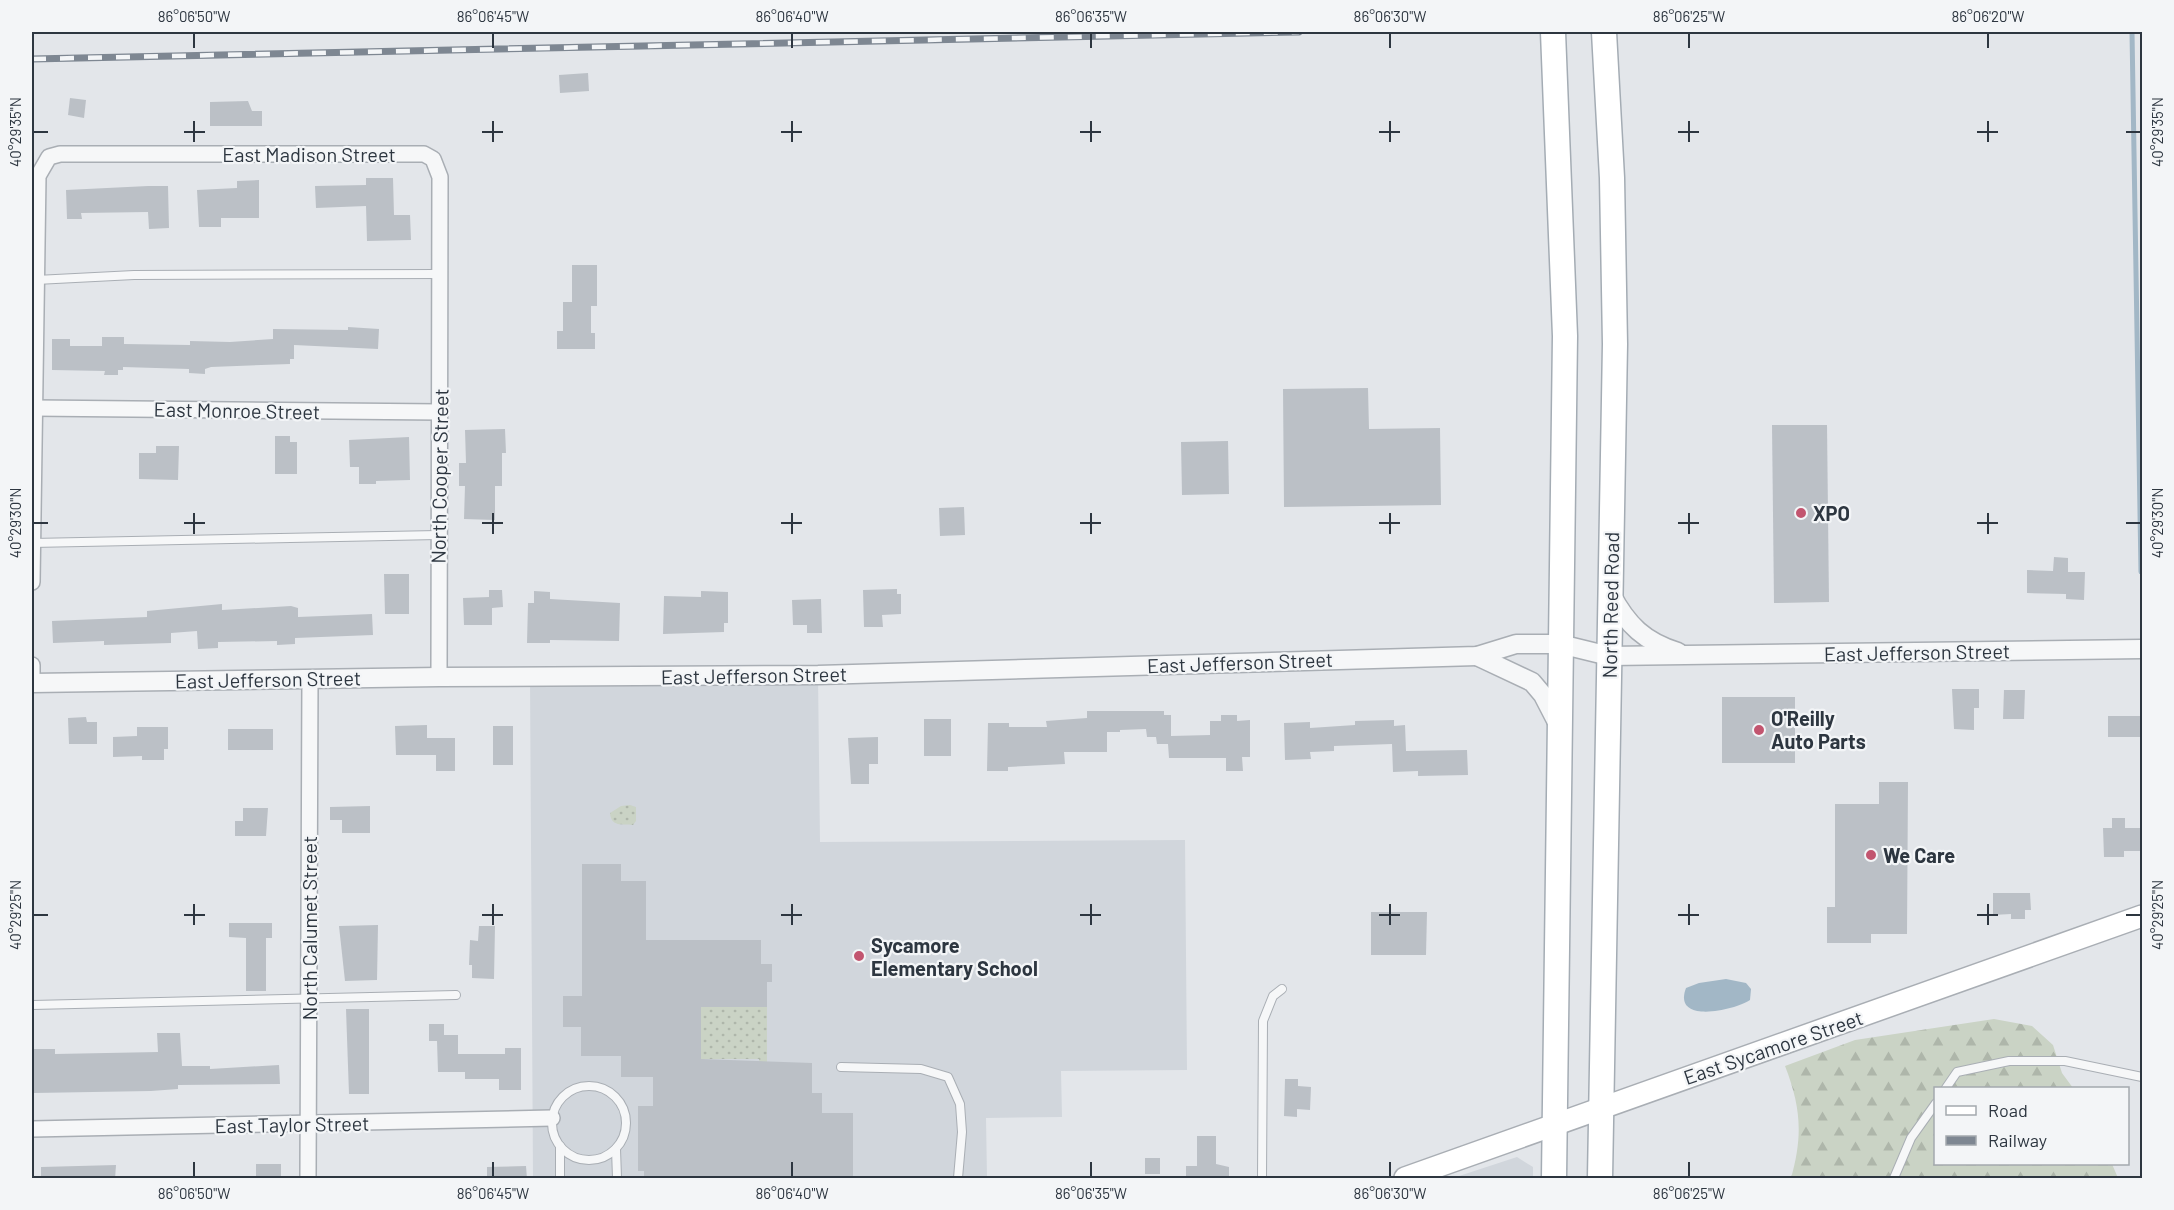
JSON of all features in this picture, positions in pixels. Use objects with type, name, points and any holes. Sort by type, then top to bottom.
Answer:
[{"type":"main road","points":[[1553,32],[1565,336],[1554,1179]]},
{"type":"main road","name":"North Reed Road","points":[[1600,1179],[1615,344],[1612,178],[1604,32]]},
{"type":"main road","name":"East Sycamore Street","points":[[1405,1179],[1601,1107],[2142,916]]},
{"type":"street","name":"East Madison Street","points":[[32,582],[38,176],[49,157],[60,154],[424,154],[433,159],[440,177],[440,274]]},
{"type":"street","name":"North Cooper Street","points":[[439,677],[440,274]]},
{"type":"street","name":"East Monroe Street","points":[[34,408],[440,412]]},
{"type":"street","name":"East Jefferson Street","points":[[1610,593],[1630,626],[1642,636],[1664,647],[1691,656]]},
{"type":"street","name":"East Jefferson Street","points":[[32,683],[310,678],[818,675],[1477,656],[1516,644],[1560,644],[1609,656],[2142,649]]},
{"type":"street","name":"East Jefferson Street","points":[[1477,656],[1532,682],[1543,695],[1559,726]]},
{"type":"street","points":[[32,665],[32,683]]},
{"type":"street","name":"North Calumet Street","points":[[308,1179],[310,678]]},
{"type":"street","name":"East Taylor Street","points":[[32,1129],[552,1118]]},
{"type":"lane","points":[[36,280],[134,275],[440,274]]},
{"type":"lane","points":[[32,543],[438,535]]},
{"type":"lane","points":[[1262,1179],[1263,1021],[1273,996],[1282,989]]},
{"type":"lane","points":[[32,1005],[456,995]]},
{"type":"lane","points":[[1947,1087],[1957,1072],[2009,1061],[2065,1061],[2142,1077]]},
{"type":"lane","points":[[841,1067],[921,1069],[948,1077],[960,1104],[962,1132],[958,1179]]},
{"type":"lane","points":[[587,1086],[605,1090],[620,1102],[625,1114],[626,1127],[623,1139],[616,1149],[606,1157],[593,1160],[569,1155],[560,1146],[552,1128],[552,1118],[556,1106],[564,1096],[574,1089],[587,1086]]},
{"type":"lane","points":[[1894,1179],[1911,1138],[1934,1104]]},
{"type":"lane","points":[[560,1146],[560,1179]]},
{"type":"lane","points":[[616,1149],[617,1179]]},
{"type":"shaded area","name":"Sycamore Elementary School","points":[[818,675],[820,842],[1185,840],[1187,1070],[1061,1071],[1062,1117],[986,1118],[987,1178],[533,1178],[530,677]]},
{"type":"shaded area","points":[[1517,1157],[1533,1167],[1533,1178],[1453,1178]]},
{"type":"green space","points":[[621,806],[636,807],[636,821],[633,825],[618,824],[612,821],[610,813]]},
{"type":"green space","points":[[701,1007],[767,1007],[767,1063],[760,1063],[759,1059],[701,1059]]},
{"type":"green space","points":[[1994,1019],[2032,1026],[2053,1045],[2062,1073],[2072,1087],[1934,1087],[1934,1165],[2112,1165],[2118,1178],[1791,1178],[1799,1135],[1797,1108],[1785,1066],[1855,1040]]},
{"type":"water","points":[[1726,979],[1746,983],[1751,989],[1750,1000],[1732,1008],[1707,1012],[1696,1011],[1688,1007],[1684,1000],[1686,988],[1699,983]]},
{"type":"building","points":[[588,73],[589,91],[560,93],[559,75]]},
{"type":"building","points":[[70,98],[86,100],[84,118],[68,115]]},
{"type":"building","points":[[248,101],[252,111],[262,111],[262,126],[210,126],[210,102]]},
{"type":"building","points":[[366,178],[393,178],[394,215],[410,215],[411,240],[367,241],[366,206],[316,208],[315,186],[366,185]]},
{"type":"building","points":[[259,180],[259,218],[221,218],[221,227],[199,227],[197,190],[237,188],[237,181]]},
{"type":"building","points":[[168,186],[169,228],[149,229],[148,212],[81,213],[82,219],[67,219],[66,190]]},
{"type":"building","points":[[572,265],[597,265],[597,306],[591,306],[591,333],[595,333],[595,349],[557,349],[557,331],[563,331],[563,302],[572,302]]},
{"type":"building","points":[[348,327],[379,329],[378,349],[294,345],[294,359],[290,359],[290,364],[211,367],[205,369],[205,374],[189,373],[189,369],[123,367],[123,370],[118,370],[118,375],[104,375],[105,371],[52,370],[52,339],[70,339],[70,346],[102,346],[102,337],[124,337],[124,344],[190,345],[190,341],[230,342],[273,339],[273,329],[348,330]]},
{"type":"building","points":[[1368,388],[1369,429],[1440,428],[1441,505],[1284,507],[1283,389]]},
{"type":"building","name":"XPO","points":[[1772,425],[1827,425],[1829,602],[1774,603]]},
{"type":"building","points":[[505,429],[506,453],[502,453],[502,486],[495,486],[495,520],[464,519],[465,486],[459,486],[459,463],[466,463],[465,430]]},
{"type":"building","points":[[275,436],[290,436],[290,442],[297,442],[297,474],[275,474]]},
{"type":"building","points":[[409,437],[410,480],[359,484],[359,467],[350,467],[349,440]]},
{"type":"building","points":[[1228,441],[1229,494],[1182,495],[1181,442]]},
{"type":"building","points":[[156,446],[179,446],[178,480],[139,479],[139,453],[156,453]]},
{"type":"building","points":[[964,507],[965,535],[940,536],[939,508]]},
{"type":"building","points":[[2054,557],[2068,558],[2068,572],[2085,572],[2084,600],[2066,599],[2066,594],[2027,593],[2027,570],[2053,571]]},
{"type":"building","points":[[384,574],[409,574],[409,614],[385,614]]},
{"type":"building","points":[[897,589],[897,594],[901,594],[901,614],[882,615],[883,627],[864,627],[863,590]]},
{"type":"building","points":[[489,590],[502,590],[503,607],[492,608],[492,625],[464,625],[463,598],[489,597]]},
{"type":"building","points":[[534,591],[550,592],[550,599],[620,603],[619,641],[550,640],[550,643],[527,643],[528,603],[534,603]]},
{"type":"building","points":[[701,591],[728,592],[728,623],[724,623],[724,632],[663,634],[664,596],[701,597]]},
{"type":"building","points":[[821,599],[822,633],[807,633],[807,625],[793,625],[792,600]]},
{"type":"building","points":[[222,604],[222,610],[291,606],[298,608],[298,617],[372,614],[373,635],[295,638],[295,644],[277,645],[277,641],[218,642],[218,648],[198,649],[197,631],[171,633],[171,643],[104,645],[104,641],[53,643],[52,621],[147,617],[147,611]]},
{"type":"building","points":[[1952,689],[1979,689],[1979,708],[1974,708],[1974,730],[1954,729]]},
{"type":"building","points":[[2004,690],[2025,690],[2024,719],[2003,719]]},
{"type":"building","name":"O'Reilly Auto Parts","points":[[1722,697],[1795,697],[1795,763],[1722,763]]},
{"type":"building","points":[[1087,711],[1164,711],[1164,715],[1171,715],[1171,736],[1210,735],[1210,721],[1221,721],[1221,715],[1237,715],[1237,721],[1250,720],[1250,757],[1242,757],[1243,771],[1226,771],[1226,758],[1169,758],[1168,744],[1157,744],[1156,737],[1147,737],[1146,729],[1120,730],[1120,732],[1107,732],[1107,752],[1064,752],[1065,764],[1008,767],[1008,771],[987,771],[988,723],[1009,723],[1009,727],[1047,727],[1046,721],[1087,718]]},
{"type":"building","points":[[2108,716],[2142,716],[2142,737],[2108,737]]},
{"type":"building","points":[[86,717],[87,722],[97,722],[97,744],[69,744],[68,718]]},
{"type":"building","points":[[924,719],[951,719],[951,756],[924,756]]},
{"type":"building","points":[[1394,720],[1394,726],[1405,725],[1406,751],[1467,750],[1468,775],[1418,776],[1418,771],[1393,772],[1392,744],[1334,746],[1334,751],[1310,752],[1311,759],[1285,760],[1284,723],[1310,722],[1310,728],[1355,725],[1355,721]]},
{"type":"building","points":[[427,725],[427,738],[455,738],[455,771],[436,771],[436,755],[396,755],[395,726]]},
{"type":"building","points":[[493,726],[513,726],[513,765],[493,765]]},
{"type":"building","points":[[137,727],[168,727],[168,749],[164,749],[164,760],[142,760],[142,756],[113,757],[113,737],[137,736]]},
{"type":"building","points":[[228,729],[273,729],[273,750],[228,750]]},
{"type":"building","points":[[878,737],[878,764],[869,764],[869,784],[851,784],[848,738]]},
{"type":"building","name":"We Care","points":[[1879,782],[1908,782],[1907,934],[1871,934],[1871,943],[1827,943],[1827,907],[1835,907],[1835,804],[1879,804]]},
{"type":"building","points":[[370,806],[370,833],[342,833],[342,820],[330,820],[330,807]]},
{"type":"building","points":[[243,808],[268,808],[266,836],[235,836],[235,821],[243,821]]},
{"type":"building","points":[[2112,818],[2125,818],[2125,828],[2142,828],[2142,851],[2124,851],[2124,857],[2104,857],[2103,828],[2112,828]]},
{"type":"building","points":[[582,864],[621,864],[621,881],[646,881],[646,940],[761,940],[761,964],[772,964],[772,982],[767,982],[767,1007],[701,1007],[701,1059],[812,1063],[812,1093],[822,1093],[822,1113],[853,1113],[853,1179],[644,1179],[644,1171],[638,1171],[638,1106],[653,1106],[653,1077],[621,1077],[621,1056],[581,1056],[581,1027],[563,1027],[563,996],[582,996]]},
{"type":"building","points":[[1993,893],[2030,893],[2031,910],[2025,910],[2025,919],[2011,919],[2011,914],[1993,915]]},
{"type":"building","points":[[1371,912],[1427,912],[1426,955],[1371,955]]},
{"type":"building","points":[[229,923],[272,923],[272,938],[266,938],[266,991],[246,991],[246,938],[229,937]]},
{"type":"building","points":[[378,925],[377,980],[345,981],[339,926]]},
{"type":"building","points":[[479,926],[495,926],[494,979],[472,978],[472,965],[469,965],[470,940],[478,941]]},
{"type":"building","points":[[346,1009],[369,1009],[369,1094],[349,1094]]},
{"type":"building","points":[[429,1024],[444,1024],[444,1035],[458,1035],[458,1054],[505,1054],[505,1048],[521,1048],[521,1090],[499,1090],[499,1079],[465,1079],[465,1072],[438,1072],[437,1041],[429,1041]]},
{"type":"building","points":[[157,1033],[180,1033],[182,1066],[210,1066],[210,1069],[279,1065],[280,1084],[178,1085],[178,1089],[151,1091],[34,1093],[34,1049],[55,1049],[55,1054],[158,1052]]},
{"type":"building","points":[[1285,1079],[1298,1079],[1298,1086],[1311,1087],[1310,1110],[1297,1109],[1297,1117],[1284,1116]]},
{"type":"building","points":[[1197,1136],[1216,1136],[1216,1164],[1229,1167],[1229,1179],[1186,1179],[1186,1166],[1197,1166]]},
{"type":"building","points":[[1145,1158],[1160,1158],[1160,1174],[1145,1174]]},
{"type":"building","points":[[256,1164],[281,1164],[281,1179],[256,1179]]},
{"type":"building","points":[[116,1165],[115,1179],[41,1179],[41,1167]]},
{"type":"building","points":[[526,1166],[527,1179],[487,1179],[487,1167]]},
{"type":"waterway","points":[[2132,32],[2141,572]]},
{"type":"railway","points":[[32,59],[1299,32]]},
{"type":"place","name":"XPO","points":[[1801,513]]},
{"type":"place","name":"O'Reilly Auto Parts","points":[[1759,730]]},
{"type":"place","name":"We Care","points":[[1871,855]]},
{"type":"place","name":"Sycamore Elementary School","points":[[859,956]]}]
